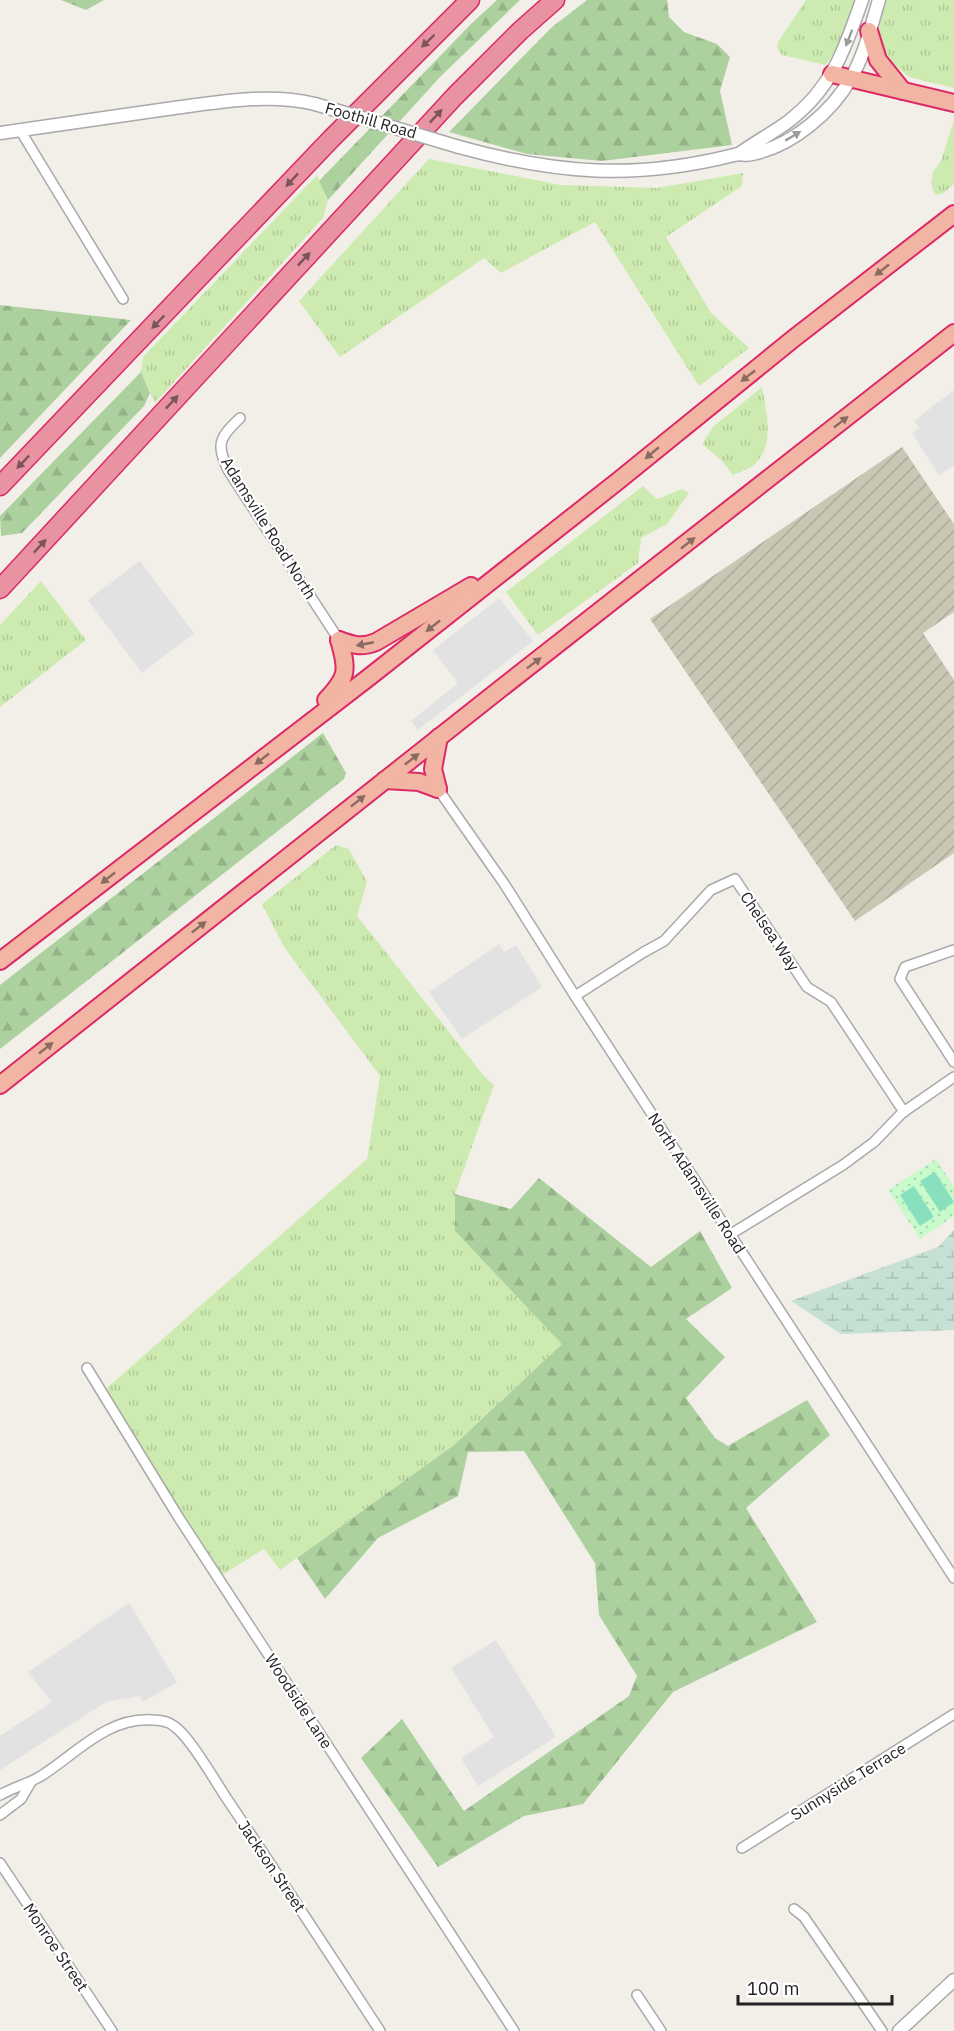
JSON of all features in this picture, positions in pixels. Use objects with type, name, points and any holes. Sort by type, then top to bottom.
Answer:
[{"type":"highway","points":[[0,486],[339,131],[470,0]]},
{"type":"highway","points":[[0,589],[454,96],[555,0]]},
{"type":"highway","points":[[869,31],[878,60],[903,91]]},
{"type":"highway","points":[[832,74],[954,103]]},
{"type":"highway","points":[[0,961],[510,566],[954,214]]},
{"type":"highway","points":[[0,1085],[954,333]]},
{"type":"highway","points":[[339,640],[359,646],[376,642],[453,596],[510,566]]},
{"type":"highway","points":[[287,740],[341,685],[346,661],[339,640]]},
{"type":"highway","points":[[438,789],[433,769],[439,737]]},
{"type":"highway","points":[[385,780],[419,783],[438,789]]},
{"type":"street","name":"Foothill Road","points":[[0,133],[250,98],[287,98],[531,165],[604,171],[696,165],[739,154],[788,122],[822,90],[844,51],[862,0]]},
{"type":"street","name":"Foothill Road","points":[[739,154],[750,155],[769,148],[802,130],[835,100],[851,78],[879,0]]},
{"type":"street","points":[[20,130],[123,299]]},
{"type":"street","name":"Adamsville Road North","points":[[240,418],[222,436],[220,447],[222,458],[228,471],[339,640]]},
{"type":"street","name":"North Adamsville Road","points":[[438,789],[505,885],[954,1578]]},
{"type":"street","name":"Chelsea Way","points":[[575,996],[664,941],[711,890],[735,879],[807,987],[831,1002],[904,1112]]},
{"type":"street","points":[[954,950],[904,967],[900,979],[954,1062]]},
{"type":"street","points":[[731,1234],[843,1165],[874,1142],[904,1112],[954,1077]]},
{"type":"street","name":"Woodside Lane","points":[[87,1368],[180,1518],[514,2031]]},
{"type":"street","name":"Sunnyside Terrace","points":[[742,1848],[954,1714]]},
{"type":"street","name":"Jackson Street","points":[[31,1782],[105,1731],[126,1722],[164,1721],[174,1726],[193,1749],[273,1867],[380,2031]]},
{"type":"street","points":[[0,1795],[15,1786],[31,1782]]},
{"type":"street","points":[[0,1815],[21,1799],[31,1782]]},
{"type":"street","name":"Monroe Street","points":[[0,1863],[112,2031]]},
{"type":"street","points":[[794,1909],[804,1917],[882,2031]]},
{"type":"street","points":[[899,2031],[954,1980]]},
{"type":"street","points":[[637,1995],[661,2031]]},
{"type":"shaded area","points":[[954,390],[954,465],[939,475],[912,433],[920,428],[914,421]]},
{"type":"shaded area","points":[[902,447],[954,524],[954,612],[923,633],[954,680],[954,853],[855,921],[650,619]]},
{"type":"shaded area","points":[[140,561],[194,633],[142,673],[88,600]]},
{"type":"shaded area","points":[[499,598],[533,641],[418,730],[411,721],[458,683],[433,650]]},
{"type":"shaded area","points":[[499,944],[504,952],[516,945],[542,987],[462,1039],[429,992]]},
{"type":"shaded area","points":[[129,1603],[177,1682],[143,1702],[140,1696],[106,1702],[0,1770],[0,1736],[52,1702],[28,1672]]},
{"type":"shaded area","points":[[496,1640],[556,1737],[478,1786],[461,1758],[494,1737],[451,1668]]},
{"type":"green space","points":[[61,0],[104,0],[86,10]]},
{"type":"green space","points":[[497,0],[520,0],[440,77],[328,200],[319,181]]},
{"type":"green space","points":[[587,0],[667,0],[669,17],[684,32],[717,44],[730,57],[720,91],[732,145],[602,161],[527,154],[449,132],[552,27]]},
{"type":"green space","points":[[806,0],[856,0],[837,53],[834,52],[826,65],[782,55],[777,48],[778,42]]},
{"type":"green space","points":[[882,0],[954,0],[954,88],[909,77],[893,64],[881,45],[876,26]]},
{"type":"green space","points":[[954,120],[954,184],[942,194],[935,195],[931,183],[933,172],[941,161]]},
{"type":"green space","points":[[429,159],[561,185],[657,188],[743,173],[742,186],[666,237],[711,313],[749,348],[699,386],[595,222],[501,273],[484,258],[340,357],[299,301]]},
{"type":"green space","points":[[317,175],[328,200],[323,218],[155,403],[141,372],[143,357]]},
{"type":"green space","points":[[0,305],[131,320],[0,458]]},
{"type":"green space","points":[[141,372],[150,393],[144,406],[22,533],[1,536],[0,516]]},
{"type":"green space","points":[[762,387],[768,428],[765,448],[754,465],[733,475],[721,460],[702,444],[713,427]]},
{"type":"green space","points":[[643,486],[657,499],[682,489],[689,493],[667,524],[641,538],[638,563],[538,635],[506,592]]},
{"type":"green space","points":[[41,581],[86,640],[0,707],[0,625]]},
{"type":"green space","points":[[323,733],[346,773],[344,779],[0,1049],[0,985]]},
{"type":"green space","points":[[336,845],[349,849],[367,882],[357,916],[484,1076],[494,1085],[455,1194],[455,1231],[563,1343],[454,1445],[280,1570],[264,1549],[219,1577],[99,1395],[367,1159],[380,1076],[284,947],[262,904]]},
{"type":"green space","points":[[936,1159],[954,1187],[954,1216],[920,1239],[888,1190]]},
{"type":"green space","points":[[935,1172],[954,1202],[940,1212],[920,1181]]},
{"type":"green space","points":[[539,1178],[651,1267],[700,1231],[732,1288],[686,1319],[725,1357],[686,1398],[715,1438],[728,1446],[807,1400],[830,1435],[746,1508],[817,1622],[673,1692],[583,1804],[524,1816],[438,1867],[361,1758],[402,1719],[464,1811],[629,1696],[637,1676],[599,1615],[595,1563],[524,1451],[468,1452],[458,1496],[378,1538],[325,1599],[297,1558],[454,1445],[562,1344],[455,1231],[455,1194],[511,1209]]},
{"type":"green space","points":[[914,1186],[934,1217],[920,1226],[900,1195]]},
{"type":"green space","points":[[954,1230],[954,1330],[841,1334],[791,1301],[938,1247]]}]
